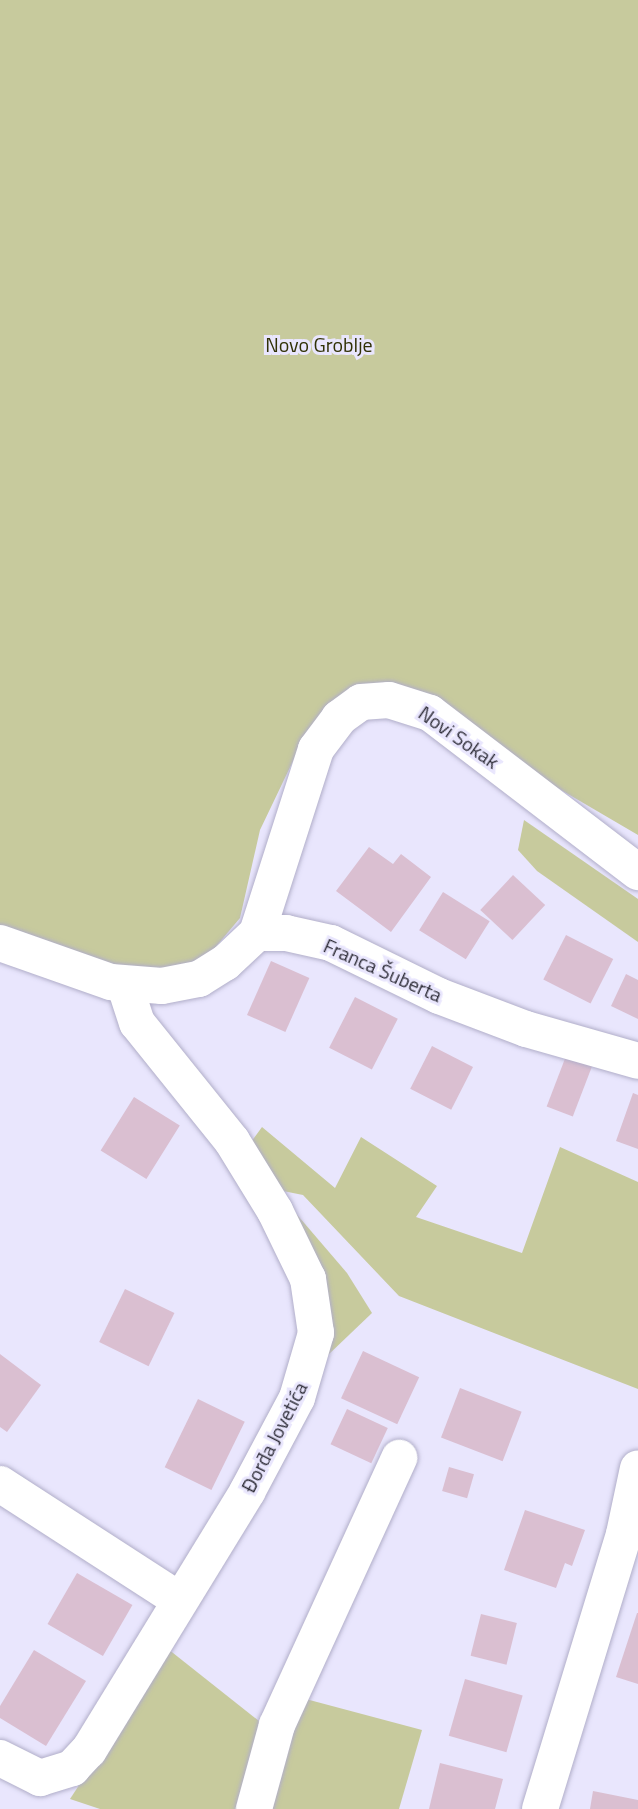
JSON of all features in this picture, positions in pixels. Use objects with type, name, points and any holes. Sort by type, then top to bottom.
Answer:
[{"type":"street","name":"Novi Sokak","points":[[257,933],[316,749],[339,718],[361,702],[389,700],[430,713],[638,872]]},
{"type":"street","points":[[0,943],[125,985],[162,986],[199,979],[225,963],[257,933]]},
{"type":"street","name":"Franca Šuberta","points":[[257,933],[331,943],[439,996],[526,1029],[638,1061]]},
{"type":"street","name":"Đorđa Jovetića","points":[[0,1758],[40,1778],[72,1768],[102,1731],[178,1599],[247,1492],[297,1398],[312,1356],[315,1314],[308,1279],[275,1211],[232,1141],[137,1023],[125,985]]},
{"type":"street","points":[[254,1809],[277,1725],[399,1458]]},
{"type":"street","points":[[540,1809],[624,1534],[638,1468]]},
{"type":"street","points":[[0,1484],[178,1599]]},
{"type":"green space","name":"Novo Groblje","points":[[0,0],[638,0],[638,835],[544,780],[428,700],[306,734],[260,830],[240,918],[208,956],[167,971],[117,969],[0,929]]},
{"type":"green space","points":[[524,820],[638,899],[638,942],[537,871],[518,850]]},
{"type":"green space","points":[[262,1127],[335,1188],[361,1137],[437,1186],[416,1217],[522,1253],[560,1147],[638,1182],[638,1389],[399,1296],[303,1195],[273,1189],[251,1142]]},
{"type":"green space","points":[[293,1210],[347,1273],[372,1313],[327,1356]]},
{"type":"green space","points":[[168,1649],[264,1725],[243,1809],[100,1809],[70,1799]]},
{"type":"green space","points":[[302,1698],[422,1730],[399,1809],[267,1809]]},
{"type":"building","points":[[369,847],[393,864],[401,854],[431,877],[391,932],[336,891]]},
{"type":"building","points":[[513,875],[545,905],[512,940],[480,910]]},
{"type":"building","points":[[443,892],[490,921],[466,959],[419,930]]},
{"type":"building","points":[[566,935],[613,959],[591,1004],[543,980]]},
{"type":"building","points":[[271,961],[309,978],[285,1032],[247,1015]]},
{"type":"building","points":[[626,974],[638,980],[638,1019],[611,1006]]},
{"type":"building","points":[[355,997],[398,1019],[372,1070],[329,1048]]},
{"type":"building","points":[[432,1046],[473,1067],[451,1110],[410,1089]]},
{"type":"building","points":[[566,1056],[592,1066],[573,1116],[547,1106]]},
{"type":"building","points":[[633,1093],[638,1095],[638,1149],[616,1141]]},
{"type":"building","points":[[134,1097],[180,1126],[146,1179],[101,1150]]},
{"type":"building","points":[[125,1289],[174,1313],[149,1366],[99,1342]]},
{"type":"building","points":[[363,1351],[419,1377],[397,1424],[341,1398]]},
{"type":"building","points":[[0,1354],[41,1385],[7,1432],[0,1427]]},
{"type":"building","points":[[460,1388],[522,1412],[503,1461],[441,1437]]},
{"type":"building","points":[[198,1399],[245,1422],[211,1490],[165,1467]]},
{"type":"building","points":[[347,1409],[388,1428],[371,1463],[331,1444]]},
{"type":"building","points":[[449,1467],[474,1474],[467,1498],[442,1491]]},
{"type":"building","points":[[525,1510],[585,1530],[572,1566],[565,1563],[556,1588],[504,1570]]},
{"type":"building","points":[[77,1573],[132,1605],[103,1656],[48,1624]]},
{"type":"building","points":[[638,1613],[638,1684],[616,1677]]},
{"type":"building","points":[[481,1614],[517,1623],[506,1665],[471,1656]]},
{"type":"building","points":[[34,1650],[86,1681],[46,1746],[0,1718],[0,1706]]},
{"type":"building","points":[[465,1679],[523,1696],[506,1752],[449,1736]]},
{"type":"building","points":[[440,1763],[503,1779],[495,1809],[429,1809]]},
{"type":"building","points":[[593,1791],[638,1800],[638,1809],[590,1809]]}]
